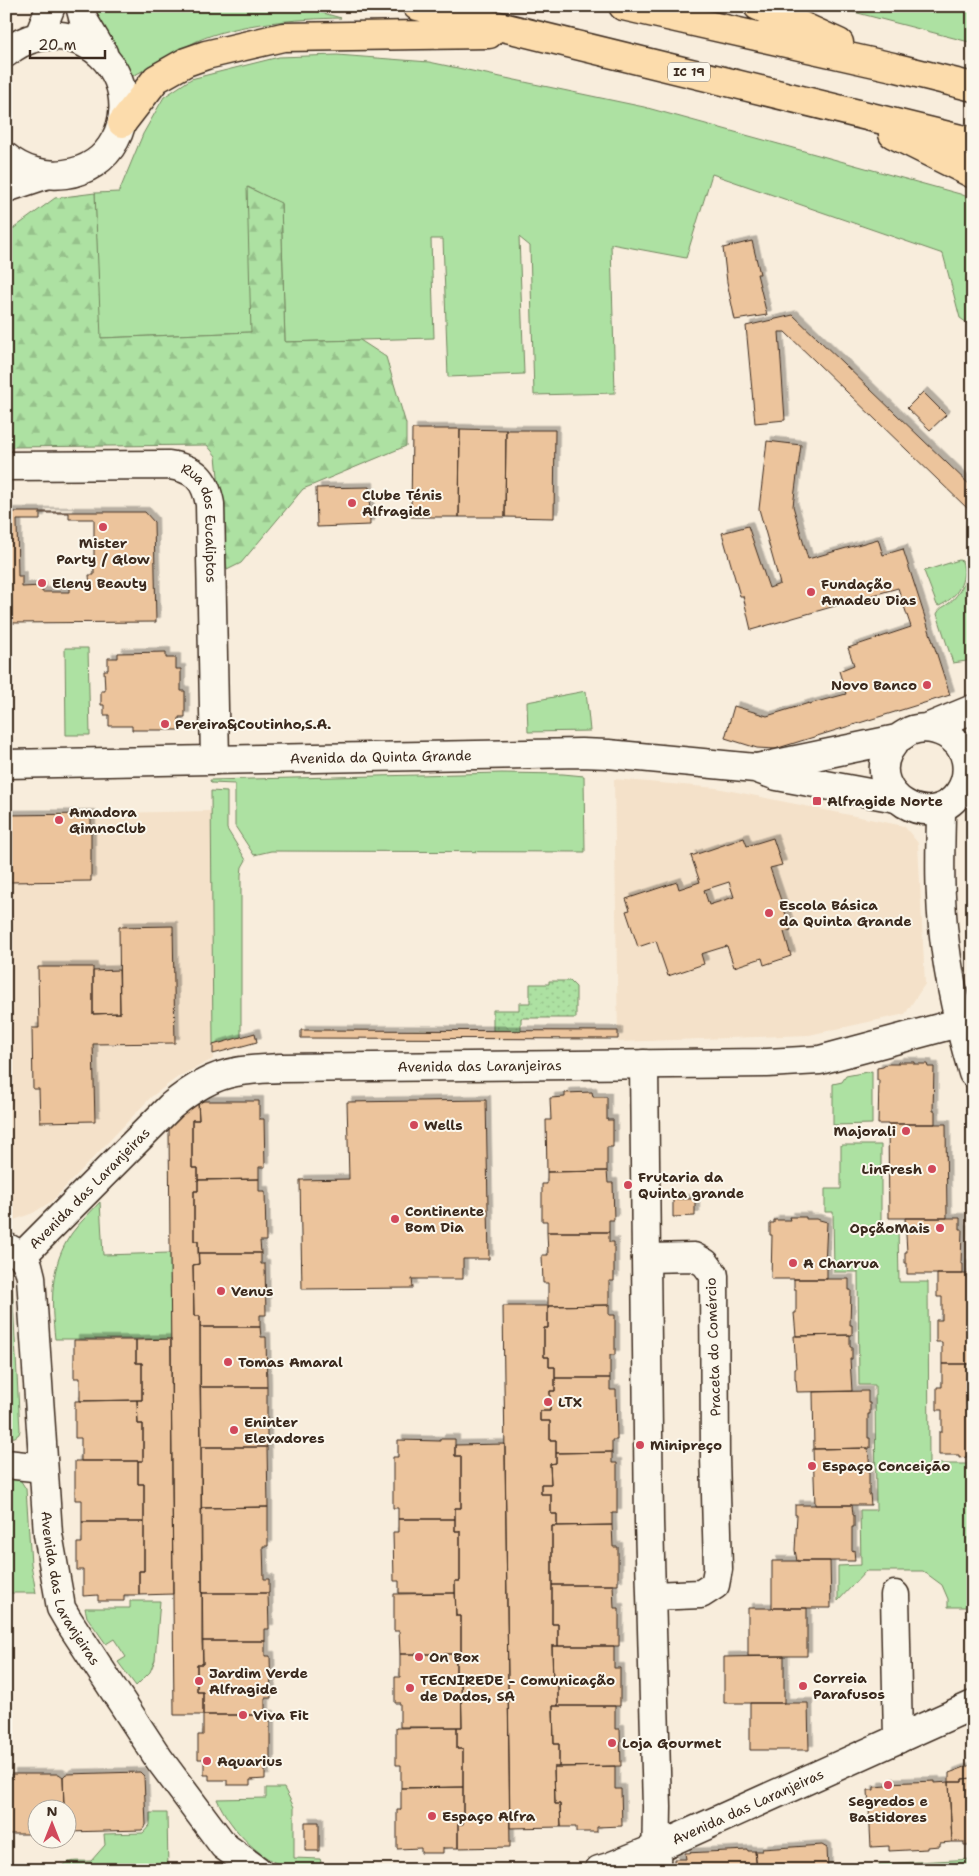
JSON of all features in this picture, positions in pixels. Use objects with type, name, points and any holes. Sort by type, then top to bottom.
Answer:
[{"type":"highway","name":"IC 19","points":[[417,6],[973,142]]},
{"type":"highway","points":[[622,6],[973,87]]},
{"type":"highway","points":[[758,6],[893,67]]},
{"type":"highway","points":[[122,123],[156,79],[186,62],[206,55],[283,37],[531,34]]},
{"type":"highway","points":[[847,110],[973,174]]},
{"type":"street","points":[[19,42],[51,6]]},
{"type":"street","points":[[6,157],[25,170],[45,175],[65,175],[85,169],[102,157],[115,142],[122,123],[124,99],[118,76],[84,22],[80,6]]},
{"type":"street","points":[[19,42],[63,35],[86,42],[105,57]]},
{"type":"street","points":[[6,188],[45,175]]},
{"type":"street","name":"Rua dos Eucaliptos","points":[[6,466],[168,465],[183,467],[201,479],[208,489],[210,504],[215,760]]},
{"type":"street","name":"Avenida da Quinta Grande","points":[[755,768],[897,739],[911,731],[927,728],[973,709]]},
{"type":"street","points":[[927,728],[943,732],[969,752],[968,770],[964,786],[955,799],[941,808],[940,896],[945,949],[958,1023],[973,1073]]},
{"type":"street","points":[[896,798],[887,784],[884,768],[888,752],[897,739]]},
{"type":"street","name":"Avenida da Quinta Grande","points":[[6,764],[603,753],[755,768],[777,776],[896,798],[909,807],[925,811],[941,808]]},
{"type":"street","name":"Avenida das Laranjeiras","points":[[257,1870],[224,1846],[159,1759],[63,1611],[58,1596],[48,1534],[31,1277],[28,1265],[14,1251],[170,1106],[190,1090],[214,1078],[236,1072],[280,1068],[767,1063],[820,1060],[958,1023]]},
{"type":"street","points":[[644,1064],[656,1859]]},
{"type":"street","name":"Praceta do Comércio","points":[[646,1258],[694,1257],[705,1263],[714,1275],[718,1569],[715,1585],[701,1594],[652,1596]]},
{"type":"street","points":[[6,1464],[44,1468]]},
{"type":"street","points":[[895,1595],[898,1739]]},
{"type":"street","name":"Avenida das Laranjeiras","points":[[599,1870],[656,1859],[898,1739],[973,1705]]},
{"type":"shaded area","name":"Escola Básica da Quinta Grande","points":[[614,779],[717,788],[904,826],[918,843],[925,984],[905,1014],[809,1035],[618,1042]]},
{"type":"shaded area","points":[[211,811],[213,1059],[178,1077],[151,1097],[52,1201],[33,1213],[6,1223],[6,815]]},
{"type":"green space","points":[[92,6],[298,6],[341,18],[268,23],[230,30],[197,41],[133,76],[110,40]]},
{"type":"green space","points":[[837,6],[973,6],[973,43],[850,11]]},
{"type":"green space","points":[[337,55],[429,62],[644,107],[973,199],[973,327],[960,318],[943,254],[712,174],[686,258],[611,244],[615,393],[534,395],[530,246],[519,237],[524,374],[448,377],[443,239],[431,239],[434,338],[285,342],[281,204],[248,187],[252,332],[100,338],[95,193],[119,192],[143,134],[164,97],[191,79],[279,57]]},
{"type":"green space","points":[[247,187],[281,203],[285,342],[360,340],[386,357],[406,424],[406,446],[303,489],[241,563],[227,570],[216,456],[207,445],[6,447],[6,234],[55,198],[95,193],[101,338],[251,332]]},
{"type":"green space","points":[[973,559],[973,660],[953,663],[937,614],[960,590],[967,573],[966,561]]},
{"type":"green space","points":[[959,560],[962,561],[963,568],[960,588],[951,598],[939,606],[924,571]]},
{"type":"green space","points":[[65,648],[88,648],[90,735],[66,735]]},
{"type":"green space","points":[[586,691],[590,731],[528,732],[527,702]]},
{"type":"green space","points":[[502,773],[584,776],[585,852],[271,851],[254,855],[235,826],[235,784],[211,783],[210,780]]},
{"type":"green space","points":[[211,791],[227,792],[227,829],[246,860],[242,867],[241,875],[241,1038],[213,1045]]},
{"type":"green space","points":[[549,981],[570,981],[576,987],[576,1018],[521,1018],[521,1031],[493,1031],[493,1010],[519,1010],[519,1003],[530,1003],[530,984],[549,984]]},
{"type":"green space","points":[[872,1071],[872,1124],[833,1125],[833,1084],[842,1082],[846,1076]]},
{"type":"green space","points":[[841,1145],[881,1145],[881,1226],[898,1227],[899,1282],[928,1282],[929,1464],[973,1464],[973,1603],[969,1607],[948,1607],[948,1599],[942,1585],[923,1571],[866,1571],[838,1601],[838,1566],[861,1565],[860,1510],[876,1510],[875,1385],[859,1385],[858,1272],[834,1272],[833,1212],[825,1212],[825,1189],[841,1189]]},
{"type":"green space","points":[[100,1202],[103,1255],[170,1253],[171,1339],[55,1339],[53,1285],[59,1258],[72,1233]]},
{"type":"green space","points":[[6,1279],[12,1289],[20,1430],[19,1434],[15,1437],[6,1438]]},
{"type":"green space","points":[[6,1477],[19,1478],[26,1489],[31,1564],[36,1593],[6,1593]]},
{"type":"green space","points":[[130,1601],[160,1601],[155,1660],[150,1672],[136,1686],[118,1662],[126,1657],[114,1639],[106,1644],[87,1617],[85,1608],[130,1608]]},
{"type":"green space","points":[[266,1788],[284,1788],[294,1807],[294,1858],[320,1859],[321,1862],[317,1866],[303,1869],[287,1867],[274,1862],[262,1854],[250,1845],[230,1822],[217,1799],[266,1798]]},
{"type":"green space","points":[[150,1813],[167,1813],[168,1870],[59,1870],[69,1862],[91,1861],[105,1845],[104,1834],[143,1833],[150,1825]]},
{"type":"green space","points":[[973,1859],[973,1870],[879,1870],[879,1864]]},
{"type":"building","points":[[752,241],[760,274],[757,274],[767,315],[735,320],[727,282],[723,248]]},
{"type":"building","points":[[793,315],[973,488],[973,505],[969,510],[785,332],[779,332],[785,420],[755,423],[746,326]]},
{"type":"building","points":[[923,392],[946,415],[930,430],[907,408]]},
{"type":"building","points":[[412,429],[460,429],[459,517],[411,517]]},
{"type":"building","points":[[460,429],[506,430],[505,517],[459,517]]},
{"type":"building","points":[[506,430],[555,430],[554,518],[505,517]]},
{"type":"building","name":"Fundação Amadeu Dias","points":[[767,441],[801,445],[793,506],[808,559],[878,539],[883,555],[903,549],[950,695],[775,749],[757,748],[725,738],[734,706],[767,716],[846,694],[839,671],[854,665],[848,648],[911,627],[898,588],[751,630],[743,596],[740,596],[722,533],[748,526],[769,588],[780,584],[759,509]]},
{"type":"building","points":[[369,487],[370,525],[317,527],[316,488]]},
{"type":"building","points":[[6,512],[145,512],[154,522],[156,622],[6,623]]},
{"type":"building","points":[[40,513],[69,513],[69,519],[94,519],[94,575],[89,575],[90,586],[70,587],[70,592],[42,592],[42,586],[22,587],[22,576],[18,576],[17,520],[40,520]]},
{"type":"building","points":[[166,652],[166,658],[176,658],[176,669],[181,669],[181,691],[185,691],[185,717],[179,717],[179,730],[132,730],[132,726],[109,726],[109,715],[104,715],[104,705],[101,705],[101,691],[105,691],[104,670],[108,670],[108,658],[118,658],[118,653]]},
{"type":"building","points":[[91,814],[91,881],[6,882],[6,815]]},
{"type":"building","points":[[744,838],[747,846],[773,838],[782,865],[770,868],[791,930],[784,932],[791,956],[764,965],[762,958],[734,967],[727,946],[701,954],[704,964],[668,976],[656,941],[638,947],[626,911],[630,910],[626,899],[677,882],[679,889],[700,882],[691,856]],"holes":[[[729,882],[734,897],[709,905],[704,890]]]},
{"type":"building","points":[[173,926],[175,1043],[93,1044],[95,1121],[40,1122],[39,1089],[33,1089],[32,1028],[39,1028],[38,967],[93,967],[93,1014],[120,1013],[119,927]]},
{"type":"building","points":[[119,970],[120,1013],[93,1014],[93,971]]},
{"type":"building","points":[[301,1030],[618,1031],[618,1039],[301,1038]]},
{"type":"building","points":[[255,1033],[257,1042],[213,1054],[213,1045]]},
{"type":"building","points":[[898,1062],[914,1062],[914,1064],[927,1064],[928,1067],[934,1067],[933,1111],[935,1111],[935,1124],[878,1124],[879,1080],[877,1080],[877,1068],[887,1064],[898,1064]]},
{"type":"building","points":[[592,1092],[593,1097],[607,1097],[607,1120],[613,1120],[613,1147],[607,1147],[607,1171],[547,1172],[546,1120],[551,1120],[550,1098],[565,1097],[565,1093]]},
{"type":"building","name":"Continente Bom Dia","points":[[486,1100],[489,1259],[463,1259],[463,1279],[412,1279],[413,1288],[302,1289],[300,1180],[349,1179],[347,1102]]},
{"type":"building","points":[[198,1101],[259,1101],[259,1119],[264,1119],[265,1167],[259,1167],[259,1179],[198,1180],[198,1168],[192,1168],[192,1120],[199,1120]]},
{"type":"building","points":[[198,1101],[199,1120],[192,1120],[192,1168],[198,1168],[198,1191],[194,1191],[194,1241],[198,1241],[199,1264],[193,1265],[194,1316],[200,1316],[203,1664],[197,1664],[197,1692],[203,1692],[203,1715],[174,1715],[169,1128]]},
{"type":"building","points":[[888,1124],[946,1124],[947,1218],[889,1218]]},
{"type":"building","points":[[607,1171],[608,1183],[613,1183],[614,1220],[609,1220],[609,1232],[547,1232],[547,1221],[542,1221],[542,1184],[547,1184],[547,1172]]},
{"type":"building","points":[[259,1179],[259,1191],[265,1191],[266,1241],[260,1241],[261,1253],[198,1253],[198,1241],[194,1241],[194,1191],[198,1191],[198,1180]]},
{"type":"building","points":[[673,1199],[695,1199],[695,1216],[673,1217]]},
{"type":"building","points":[[789,1217],[806,1217],[806,1219],[827,1222],[825,1267],[827,1267],[827,1279],[771,1279],[772,1235],[770,1235],[770,1223],[774,1223],[774,1220],[790,1220]]},
{"type":"building","points":[[905,1218],[960,1218],[963,1274],[907,1274],[907,1263],[905,1263],[905,1252],[907,1252]]},
{"type":"building","points":[[547,1232],[609,1232],[609,1242],[614,1242],[614,1281],[609,1281],[609,1305],[548,1306],[548,1283],[543,1283],[542,1255],[548,1255]]},
{"type":"building","points":[[198,1253],[261,1253],[261,1264],[265,1264],[266,1315],[260,1315],[260,1327],[200,1327],[200,1316],[194,1316],[193,1265],[199,1264]]},
{"type":"building","points":[[937,1274],[973,1274],[973,1364],[942,1364],[942,1342],[936,1342],[936,1320],[942,1320],[942,1297],[937,1297]]},
{"type":"building","points":[[794,1279],[849,1279],[852,1335],[796,1336],[794,1313],[796,1313],[796,1289],[794,1289]]},
{"type":"building","points":[[609,1305],[609,1315],[615,1315],[615,1355],[610,1355],[610,1378],[555,1378],[555,1367],[549,1367],[549,1357],[544,1357],[544,1328],[548,1328],[548,1306]]},
{"type":"building","points":[[503,1306],[548,1306],[548,1328],[544,1328],[544,1357],[549,1357],[549,1367],[555,1367],[555,1391],[550,1391],[550,1411],[540,1411],[540,1421],[550,1421],[550,1440],[556,1440],[556,1463],[550,1464],[551,1484],[541,1484],[541,1494],[551,1494],[551,1514],[557,1514],[557,1526],[552,1526],[552,1624],[558,1624],[558,1646],[552,1646],[553,1684],[558,1684],[558,1706],[553,1706],[554,1744],[559,1744],[559,1767],[554,1767],[555,1804],[560,1804],[561,1827],[510,1828]]},
{"type":"building","points":[[200,1327],[260,1327],[261,1337],[266,1337],[267,1387],[200,1387]]},
{"type":"building","points":[[850,1335],[850,1347],[852,1347],[852,1359],[850,1359],[852,1391],[797,1392],[794,1336]]},
{"type":"building","points":[[171,1339],[173,1594],[139,1595],[139,1571],[144,1571],[144,1484],[138,1484],[138,1461],[143,1461],[143,1424],[138,1424],[137,1400],[142,1400],[142,1363],[136,1363],[136,1340]]},
{"type":"building","points":[[74,1340],[136,1340],[136,1363],[142,1363],[142,1400],[80,1401],[80,1378],[74,1378]]},
{"type":"building","points":[[942,1364],[973,1364],[973,1455],[967,1455],[967,1457],[959,1458],[959,1455],[939,1455],[939,1432],[942,1432],[942,1410],[937,1410],[937,1387],[942,1387]]},
{"type":"building","points":[[555,1378],[610,1378],[610,1390],[616,1390],[617,1440],[612,1440],[612,1452],[556,1453],[556,1440],[550,1440],[550,1421],[540,1421],[540,1411],[550,1411],[550,1391],[555,1391]]},
{"type":"building","points":[[200,1387],[267,1387],[267,1447],[201,1447]]},
{"type":"building","points":[[868,1391],[870,1414],[868,1414],[868,1438],[870,1438],[870,1448],[814,1449],[813,1392]]},
{"type":"building","points":[[137,1400],[138,1424],[143,1424],[143,1461],[81,1461],[81,1438],[75,1438],[75,1401]]},
{"type":"building","points":[[440,1439],[455,1439],[455,1456],[461,1456],[461,1508],[455,1508],[455,1519],[398,1519],[398,1508],[393,1508],[393,1457],[398,1457],[398,1440],[440,1441]]},
{"type":"building","points":[[505,1444],[510,1847],[458,1848],[458,1824],[463,1824],[463,1749],[457,1749],[457,1727],[462,1727],[461,1677],[456,1677],[456,1654],[461,1654],[461,1616],[456,1616],[455,1581],[460,1581],[460,1531],[455,1531],[455,1508],[461,1508],[461,1456],[455,1456],[455,1445]]},
{"type":"building","points":[[201,1447],[267,1447],[268,1507],[201,1508]]},
{"type":"building","points":[[868,1448],[871,1505],[815,1505],[813,1449]]},
{"type":"building","points":[[612,1452],[612,1463],[617,1463],[617,1513],[612,1513],[612,1525],[557,1526],[557,1514],[551,1514],[551,1494],[541,1494],[541,1484],[551,1484],[550,1464],[556,1463],[556,1453]]},
{"type":"building","points":[[75,1461],[138,1461],[138,1484],[144,1484],[144,1522],[82,1522],[82,1500],[75,1500]]},
{"type":"building","points":[[795,1505],[852,1505],[854,1527],[852,1527],[852,1551],[854,1550],[855,1561],[797,1561],[795,1550],[797,1515],[795,1515]]},
{"type":"building","points":[[268,1507],[268,1546],[263,1546],[264,1579],[269,1579],[269,1593],[202,1593],[201,1508]]},
{"type":"building","points":[[398,1519],[455,1519],[455,1531],[460,1531],[460,1581],[455,1581],[455,1593],[399,1593],[399,1581],[394,1581],[393,1532],[398,1532]]},
{"type":"building","points":[[82,1522],[144,1522],[144,1571],[139,1571],[139,1595],[124,1595],[124,1601],[98,1601],[98,1595],[83,1596],[83,1570],[77,1570],[77,1543],[82,1543]]},
{"type":"building","points":[[612,1525],[613,1547],[618,1547],[618,1585],[552,1585],[552,1526]]},
{"type":"building","points":[[772,1561],[830,1561],[831,1608],[772,1608]]},
{"type":"building","points":[[552,1585],[613,1585],[614,1608],[619,1608],[619,1646],[558,1646],[558,1624],[552,1624]]},
{"type":"building","points":[[202,1593],[268,1593],[269,1629],[265,1629],[265,1641],[202,1641]]},
{"type":"building","points":[[455,1593],[456,1616],[461,1616],[461,1654],[400,1654],[399,1631],[394,1631],[394,1594]]},
{"type":"building","points":[[748,1608],[807,1608],[807,1656],[748,1656]]},
{"type":"building","points":[[202,1641],[265,1641],[265,1656],[270,1656],[271,1698],[265,1698],[265,1715],[203,1715],[203,1692],[197,1692],[197,1664],[203,1664]]},
{"type":"building","points":[[552,1646],[614,1646],[614,1668],[620,1668],[620,1706],[558,1706],[558,1684],[553,1684]]},
{"type":"building","points":[[400,1654],[456,1654],[456,1677],[461,1677],[462,1727],[400,1727],[400,1703],[395,1703],[395,1677],[400,1677]]},
{"type":"building","points":[[784,1656],[784,1703],[724,1703],[724,1657]]},
{"type":"building","points":[[750,1703],[808,1703],[809,1750],[750,1750]]},
{"type":"building","points":[[553,1706],[615,1706],[615,1729],[620,1729],[621,1766],[559,1767],[559,1744],[554,1744]]},
{"type":"building","points":[[203,1715],[270,1715],[270,1764],[265,1764],[265,1779],[250,1780],[250,1785],[227,1785],[227,1780],[209,1780],[209,1775],[204,1775],[204,1759],[198,1759],[198,1735],[203,1735]]},
{"type":"building","points":[[457,1727],[457,1749],[463,1749],[463,1787],[401,1788],[401,1765],[396,1765],[396,1728]]},
{"type":"building","points":[[973,1764],[973,1778],[962,1779],[962,1782],[949,1782],[949,1773]]},
{"type":"building","points":[[615,1766],[615,1789],[621,1789],[622,1826],[597,1827],[597,1832],[576,1832],[576,1827],[561,1827],[560,1804],[555,1804],[554,1767]]},
{"type":"building","points":[[140,1772],[144,1776],[146,1825],[142,1830],[78,1832],[78,1798],[64,1798],[63,1777],[66,1774]]},
{"type":"building","points":[[11,1774],[59,1774],[63,1777],[64,1798],[28,1798],[28,1834],[6,1834],[6,1779],[11,1779]]},
{"type":"building","points":[[973,1778],[973,1845],[964,1845],[964,1842],[952,1842],[949,1782],[962,1782],[962,1779]]},
{"type":"building","points":[[935,1781],[935,1783],[949,1782],[952,1842],[940,1843],[940,1846],[927,1847],[927,1849],[889,1851],[889,1846],[871,1847],[868,1790],[874,1790],[874,1787],[887,1786],[887,1783]]},
{"type":"building","points":[[463,1787],[463,1824],[458,1824],[458,1848],[443,1848],[443,1853],[421,1853],[421,1848],[397,1849],[397,1810],[401,1810],[401,1788]]},
{"type":"building","points":[[305,1822],[319,1822],[319,1851],[305,1851]]},
{"type":"building","points":[[822,1845],[827,1848],[828,1870],[757,1870],[755,1851]]},
{"type":"building","points":[[755,1851],[757,1870],[674,1870],[674,1859],[686,1859],[685,1853]]},
{"type":"place","name":"Clube Ténis Alfragide","points":[[352,503]]},
{"type":"place","name":"Mister Party / Glow","points":[[103,527]]},
{"type":"place","name":"Eleny Beauty","points":[[42,583]]},
{"type":"place","name":"Fundação Amadeu Dias","points":[[811,592]]},
{"type":"place","name":"Novo Banco","points":[[927,685]]},
{"type":"place","name":"Pereira&Coutinho,S.A.","points":[[165,724]]},
{"type":"place","name":"Alfragide Norte","points":[[817,801]]},
{"type":"place","name":"Amadora GimnoClub","points":[[59,820]]},
{"type":"place","name":"Escola Básica da Quinta Grande","points":[[769,913]]},
{"type":"place","name":"Wells","points":[[414,1125]]},
{"type":"place","name":"Majorali","points":[[906,1131]]},
{"type":"place","name":"LinFresh","points":[[932,1169]]},
{"type":"place","name":"Frutaria da Quinta grande","points":[[628,1185]]},
{"type":"place","name":"Continente Bom Dia","points":[[395,1219]]},
{"type":"place","name":"OpçãoMais","points":[[940,1228]]},
{"type":"place","name":"A Charrua","points":[[793,1263]]},
{"type":"place","name":"Venus","points":[[221,1291]]},
{"type":"place","name":"Tomas Amaral","points":[[228,1362]]},
{"type":"place","name":"LTX","points":[[548,1402]]},
{"type":"place","name":"Eninter Elevadores","points":[[234,1430]]},
{"type":"place","name":"Minipreço","points":[[640,1445]]},
{"type":"place","name":"Espaço Conceição","points":[[812,1466]]},
{"type":"place","name":"On Box","points":[[419,1657]]},
{"type":"place","name":"Jardim Verde Alfragide","points":[[199,1681]]},
{"type":"place","name":"Correia Parafusos","points":[[803,1686]]},
{"type":"place","name":"TECNIREDE - Comunicação de Dados, SA","points":[[410,1688]]},
{"type":"place","name":"Viva Fit","points":[[243,1715]]},
{"type":"place","name":"Loja Gourmet","points":[[612,1743]]},
{"type":"place","name":"Aquarius","points":[[207,1761]]},
{"type":"place","name":"Segredos e Bastidores","points":[[888,1785]]},
{"type":"place","name":"Espaço Alfra","points":[[432,1816]]}]
